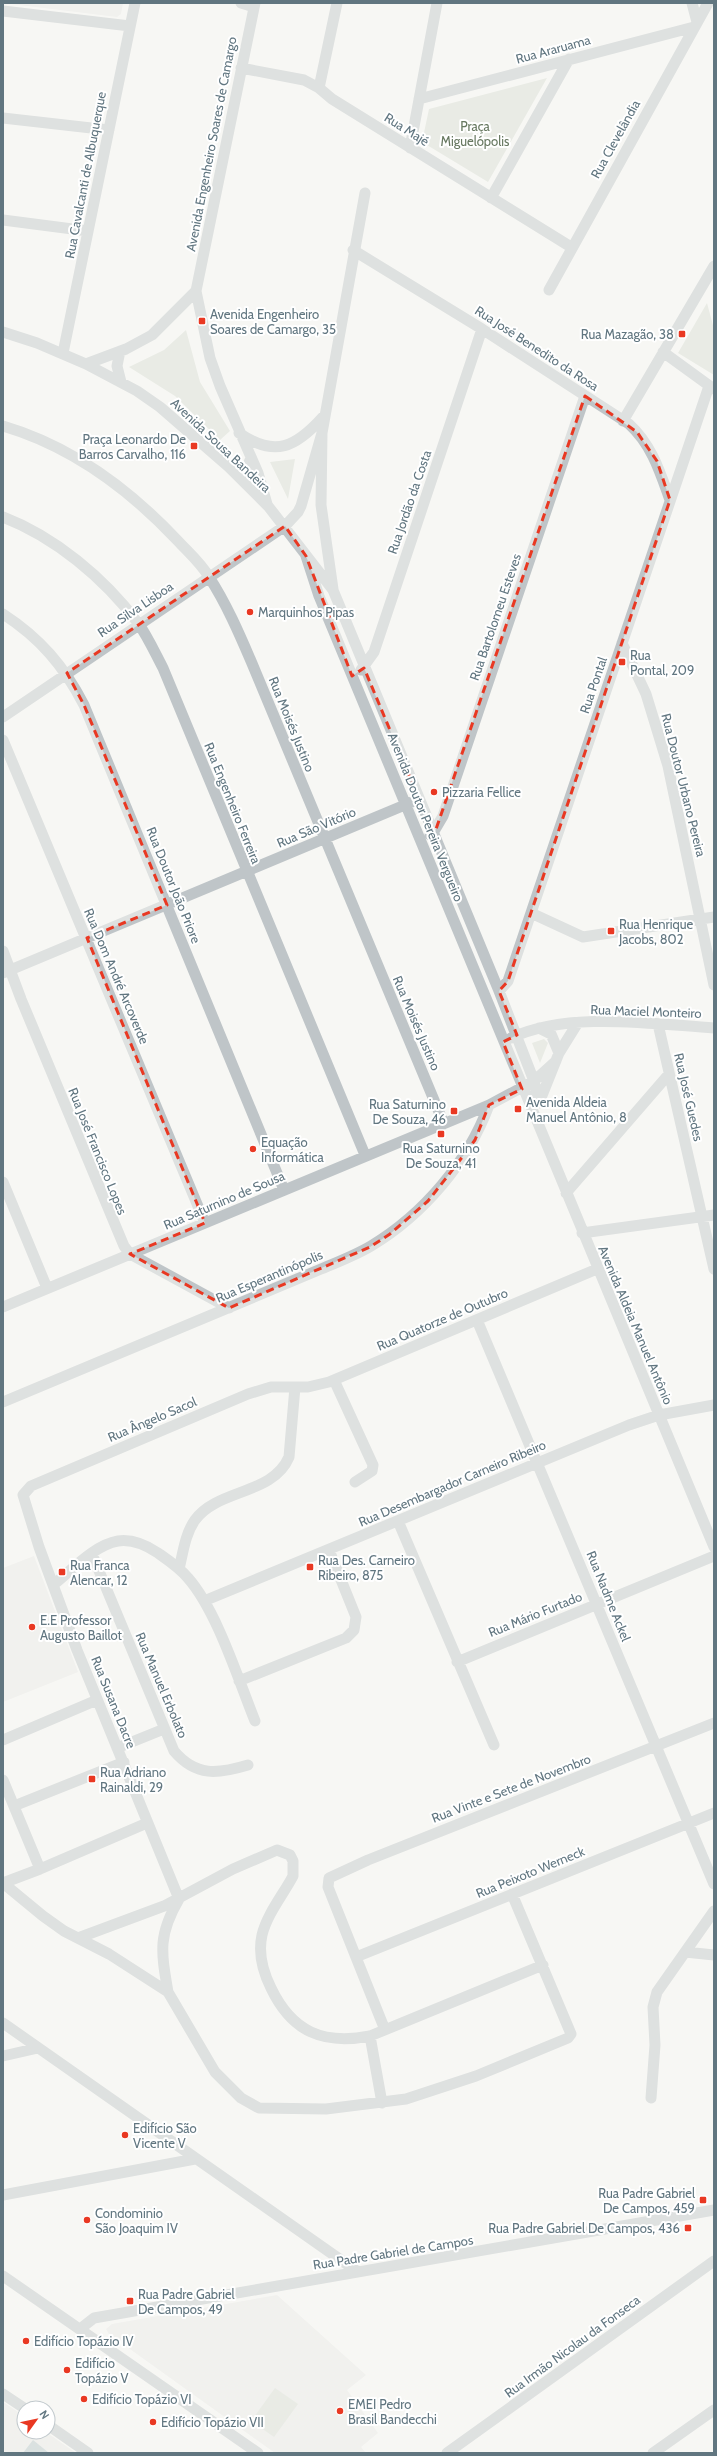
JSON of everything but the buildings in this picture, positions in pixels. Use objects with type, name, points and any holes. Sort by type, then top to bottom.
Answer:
[{"type":"street","name":"Rua Cavalcanti de Albuquerque","points":[[63,353],[135,3]]},
{"type":"street","points":[[241,3],[254,5]]},
{"type":"street","points":[[319,88],[337,4],[347,3]]},
{"type":"street","points":[[410,148],[437,3]]},
{"type":"street","points":[[692,3],[696,24]]},
{"type":"street","name":"Rua Clevelândia","points":[[549,290],[571,247],[708,3]]},
{"type":"street","name":"Avenida Engenheiro Soares de Camargo","points":[[196,291],[254,5]]},
{"type":"street","points":[[3,11],[130,26]]},
{"type":"street","name":"Rua Araruama","points":[[419,99],[696,24]]},
{"type":"street","points":[[491,198],[569,59]]},
{"type":"street","name":"Rua Majé","points":[[241,68],[304,80],[319,88],[332,99],[571,247]]},
{"type":"street","points":[[3,118],[109,130]]},
{"type":"street","name":"Avenida Doutor Pereira Vergueiro","points":[[365,193],[322,433],[321,505],[333,590],[418,800],[499,991],[534,1081]]},
{"type":"street","points":[[3,220],[88,231]]},
{"type":"street","name":"Rua José Benedito da Rosa","points":[[354,250],[482,329],[623,421],[637,432],[657,460],[670,500]]},
{"type":"street","points":[[623,421],[713,273]]},
{"type":"street","points":[[86,364],[120,351],[152,335],[196,291]]},
{"type":"street","points":[[196,291],[210,358],[239,433],[258,473],[268,506]]},
{"type":"street","name":"Rua Jordão da Costa","points":[[352,676],[364,668],[374,652],[482,329]]},
{"type":"street","name":"Avenida Sousa Bandeira","points":[[3,332],[63,353],[137,391],[181,424],[229,467],[268,506],[284,526]]},
{"type":"street","points":[[120,351],[117,366],[121,382]]},
{"type":"street","points":[[664,352],[712,387]]},
{"type":"street","name":"Rua Pontal","points":[[499,991],[508,981],[670,500],[712,387]]},
{"type":"street","name":"Rua Bartolomeu Esteves","points":[[433,833],[445,808],[585,396]]},
{"type":"street","points":[[239,433],[254,443],[264,446],[285,447],[308,434],[324,416]]},
{"type":"street","name":"Rua Moisés Justino","points":[[3,426],[54,447],[78,460],[124,489],[164,527],[209,576],[237,628],[444,1124]]},
{"type":"street","name":"Avenida Doutor Pereira Vergueiro","points":[[322,433],[298,512],[284,526],[333,590]]},
{"type":"street","points":[[229,467],[243,469],[248,465],[250,458]]},
{"type":"street","name":"Rua Engenheiro Ferreira","points":[[3,517],[25,526],[72,557],[119,600],[138,624],[162,668],[366,1155]]},
{"type":"street","name":"Rua Silva Lisboa","points":[[3,717],[284,526]]},
{"type":"street","name":"Avenida Doutor Pereira Vergueiro","points":[[306,556],[319,596],[421,840],[522,1089]]},
{"type":"street","name":"Rua Doutor João Priore","points":[[3,614],[25,629],[42,644],[67,673],[84,705],[284,1190]]},
{"type":"street","name":"Rua Doutor Urbano Pereira","points":[[622,644],[646,694],[657,728],[714,985]]},
{"type":"street","name":"Rua Dom André Arcoverde","points":[[3,740],[205,1223]]},
{"type":"street","name":"Rua São Vitório","points":[[7,971],[418,800]]},
{"type":"street","points":[[421,840],[433,833]]},
{"type":"street","points":[[531,913],[583,937],[714,917]]},
{"type":"street","name":"Rua José Francisco Lopes","points":[[3,951],[7,971],[115,1230],[130,1254],[229,1308]]},
{"type":"street","name":"Rua Maciel Monteiro","points":[[504,1042],[539,1028],[603,1021],[714,1028]]},
{"type":"street","name":"Rua Maciel Monteiro","points":[[522,1089],[534,1081],[558,1057],[577,1024]]},
{"type":"street","name":"Rua José Guedes","points":[[658,1024],[714,1269]]},
{"type":"street","points":[[537,1108],[558,1057],[551,1034],[539,1028]]},
{"type":"street","points":[[566,1194],[669,1074]]},
{"type":"street","name":"Avenida Aldeia Manuel Antônio","points":[[534,1081],[537,1108],[566,1194],[714,1547]]},
{"type":"street","name":"Rua Saturnino de Sousa","points":[[3,1307],[366,1155],[444,1124],[522,1089]]},
{"type":"street","name":"Avenida Aldeia Manuel Antônio","points":[[522,1089],[528,1104],[537,1108]]},
{"type":"street","name":"Rua Esperantinópolis","points":[[3,1402],[229,1308],[356,1253],[390,1234],[428,1201],[454,1168],[475,1140],[489,1105]]},
{"type":"street","points":[[3,1182],[47,1288]]},
{"type":"street","points":[[582,1233],[714,1215]]},
{"type":"street","name":"Rua Quatorze de Outubro","points":[[295,1387],[317,1386],[334,1380],[598,1269]]},
{"type":"street","name":"Rua Nadme Ackel","points":[[476,1320],[538,1462],[714,1884]]},
{"type":"street","points":[[334,1380],[373,1466],[372,1471],[355,1482]]},
{"type":"street","name":"Rua Ângelo Sacol","points":[[25,1492],[31,1486],[248,1394],[271,1387],[295,1387]]},
{"type":"street","points":[[179,1569],[189,1533],[196,1519],[211,1507],[276,1476],[286,1464],[289,1457],[295,1387]]},
{"type":"street","name":"Rua Desembargador Carneiro Ribeiro","points":[[204,1601],[629,1425],[659,1415],[714,1405]]},
{"type":"street","name":"Rua Susana Dacre","points":[[25,1492],[24,1499],[31,1524],[53,1585],[97,1700],[124,1762],[147,1823],[179,1899]]},
{"type":"street","points":[[398,1521],[456,1662],[494,1745]]},
{"type":"street","points":[[53,1585],[92,1554],[109,1544],[129,1541],[152,1549],[188,1577],[204,1601],[255,1721]]},
{"type":"street","points":[[239,1681],[346,1638],[354,1630],[356,1617],[329,1550]]},
{"type":"street","name":"Rua Manuel Erbolato","points":[[92,1554],[174,1751],[183,1761],[199,1770],[216,1772],[248,1765]]},
{"type":"street","name":"Rua Mário Furtado","points":[[456,1662],[714,1556]]},
{"type":"street","points":[[3,1740],[97,1700]]},
{"type":"street","name":"Rua Vinte e Sete de Novembro","points":[[356,1957],[328,1887],[327,1882],[335,1874],[714,1723]]},
{"type":"street","points":[[117,1748],[164,1729]]},
{"type":"street","points":[[14,1806],[124,1762]]},
{"type":"street","points":[[3,1780],[40,1869]]},
{"type":"street","name":"Rua Peixoto Werneck","points":[[356,1957],[714,1813]]},
{"type":"street","points":[[147,1823],[40,1869],[3,1883],[43,1916],[78,1938],[110,1954],[168,1992]]},
{"type":"street","points":[[78,1938],[152,1911],[179,1899],[268,1853],[277,1850],[290,1855],[293,1861],[293,1876],[267,1921],[262,1935],[260,1948],[262,1967],[268,1982],[288,2016],[301,2028],[334,2039],[352,2040],[370,2036],[543,1965]]},
{"type":"street","points":[[179,1899],[167,1919],[162,1946],[168,1992],[211,2067],[228,2086],[251,2105],[274,2110],[301,2110],[382,2103],[431,2093],[518,2059],[570,2036],[543,1965],[512,1894]]},
{"type":"street","points":[[651,2098],[655,2045],[653,2008],[658,1992],[714,1910]]},
{"type":"street","points":[[685,1952],[714,1955]]},
{"type":"street","points":[[356,1957],[385,2030]]},
{"type":"street","points":[[3,2024],[358,2272]]},
{"type":"street","points":[[370,2036],[382,2103]]},
{"type":"street","points":[[3,2056],[38,2048]]},
{"type":"street","points":[[3,2195],[195,2159]]},
{"type":"street","name":"Rua Padre Gabriel de Campos","points":[[80,2329],[94,2318],[714,2210]]},
{"type":"street","name":"Rua Irmão Nicolau da Fonseca","points":[[447,2453],[714,2261]]},
{"type":"street","points":[[3,2276],[258,2453]]},
{"type":"street","points":[[3,2394],[16,2403]]},
{"type":"street","points":[[653,2453],[714,2410]]},
{"type":"street","points":[[56,2431],[88,2453]]},
{"type":"highlighted area","points":[[585,396],[637,432],[657,461],[670,500],[508,981],[499,991],[517,1035],[503,1042],[522,1089],[489,1105],[475,1140],[454,1168],[428,1201],[390,1234],[370,1247],[229,1308],[130,1254],[205,1223],[87,938],[167,905],[84,705],[67,673],[285,526],[306,556],[352,676],[364,668],[434,835]]},
{"type":"shaded area","points":[[3,3],[123,3],[121,14],[117,17]]},
{"type":"shaded area","name":"E.E Professor Augusto Baillot","points":[[34,1556],[78,1672],[3,1702],[3,1568]]},
{"type":"shaded area","points":[[277,2295],[366,2375],[347,2390],[378,2433],[361,2447],[366,2453],[275,2453],[109,2334],[106,2329],[112,2324]]},
{"type":"shaded area","points":[[3,2402],[16,2411],[16,2440],[56,2439],[76,2453],[3,2453]]},
{"type":"shaded area","points":[[33,2440],[49,2453],[23,2453]]},
{"type":"green space","name":"Praça Miguelópolis","points":[[547,78],[488,182],[422,142],[429,109]]},
{"type":"green space","points":[[707,303],[714,329],[714,375],[678,353]]},
{"type":"green space","points":[[186,330],[200,382],[230,431],[220,440],[175,396],[129,367],[164,350]]},
{"type":"green space","points":[[295,459],[288,499],[270,462]]},
{"type":"green space","points":[[544,1039],[548,1043],[540,1063],[532,1043]]},
{"type":"green space","points":[[275,2388],[298,2404],[274,2437],[251,2421]]},
{"type":"place","name":"Avenida Engenheiro Soares de Camargo, 35","points":[[202,321]]},
{"type":"place","name":"Rua Mazagão, 38","points":[[682,334]]},
{"type":"place","name":"Praça Leonardo De Barros Carvalho, 116","points":[[194,446]]},
{"type":"place","name":"Marquinhos Pipas","points":[[250,612]]},
{"type":"place","name":"Rua Pontal, 209","points":[[622,662]]},
{"type":"place","name":"Pizzaria Fellice","points":[[434,792]]},
{"type":"place","name":"Rua Henrique Jacobs, 802","points":[[611,931]]},
{"type":"place","name":"Avenida Aldeia Manuel Antônio, 8","points":[[518,1109]]},
{"type":"place","name":"Rua Saturnino De Souza, 46","points":[[454,1111]]},
{"type":"place","name":"Rua Saturnino De Souza, 41","points":[[441,1134]]},
{"type":"place","name":"Equação Informática","points":[[253,1149]]},
{"type":"place","name":"Rua Des. Carneiro Ribeiro, 875","points":[[310,1567]]},
{"type":"place","name":"Rua Franca Alencar, 12","points":[[62,1572]]},
{"type":"place","name":"E.E Professor Augusto Baillot","points":[[32,1627]]},
{"type":"place","name":"Rua Adriano Rainaldi, 29","points":[[92,1779]]},
{"type":"place","name":"Edifício São Vicente V","points":[[125,2135]]},
{"type":"place","name":"Rua Padre Gabriel De Campos, 459","points":[[703,2200]]},
{"type":"place","name":"Condominio São Joaquim IV","points":[[87,2220]]},
{"type":"place","name":"Rua Padre Gabriel De Campos, 436","points":[[688,2228]]},
{"type":"place","name":"Rua Padre Gabriel De Campos, 49","points":[[130,2301]]},
{"type":"place","name":"Edifício Topázio IV","points":[[26,2341]]},
{"type":"place","name":"Edifício Topázio V","points":[[67,2370]]},
{"type":"place","name":"Edifício Topázio VI","points":[[84,2399]]},
{"type":"place","name":"EMEI Pedro Brasil Bandecchi","points":[[340,2411]]},
{"type":"place","name":"Edifício Topázio VII","points":[[153,2422]]}]
